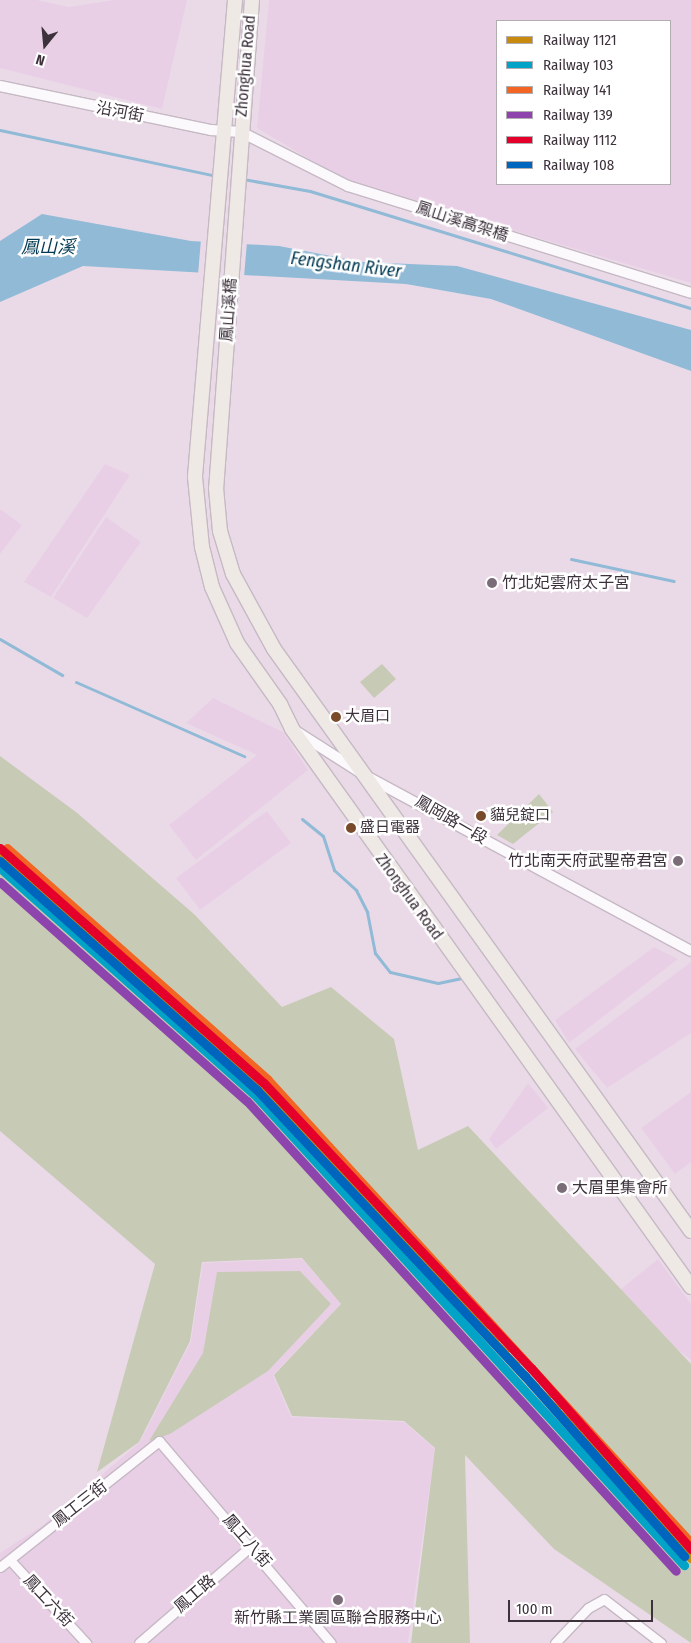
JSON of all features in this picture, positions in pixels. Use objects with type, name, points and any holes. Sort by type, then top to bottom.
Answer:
[{"type":"main road","name":"Zhonghua Road","points":[[222,130],[235,0]]},
{"type":"main road","name":"Zhonghua Road","points":[[241,132],[252,0]]},
{"type":"main road","name":"鳳山溪橋","points":[[195,476],[222,130]]},
{"type":"main road","name":"鳳山溪橋","points":[[241,132],[216,488],[220,531],[246,604],[366,776]]},
{"type":"main road","name":"Zhonghua Road","points":[[195,476],[202,547],[212,587],[237,643],[280,704],[292,730],[691,1287]]},
{"type":"main road","points":[[366,776],[691,1231]]},
{"type":"street","name":"沿河街","points":[[0,86],[222,130],[241,132]]},
{"type":"street","name":"鳳山溪高架橋","points":[[241,132],[348,186],[691,293]]},
{"type":"street","name":"鳳岡路一段","points":[[292,730],[366,776],[691,951]]},
{"type":"street","name":"鳳工八街","points":[[159,1441],[252,1545],[331,1643]]},
{"type":"street","name":"鳳工三街","points":[[0,1567],[159,1441]]},
{"type":"street","name":"鳳工路","points":[[138,1643],[252,1545]]},
{"type":"street","name":"鳳工六街","points":[[10,1560],[86,1643]]},
{"type":"street","points":[[555,1643],[588,1608],[604,1600],[662,1643]]},
{"type":"shaded area","points":[[0,0],[37,0],[69,7],[114,0],[187,0],[162,109],[0,68]]},
{"type":"shaded area","points":[[269,0],[691,0],[691,283],[346,181],[257,128]]},
{"type":"shaded area","points":[[105,464],[130,475],[51,597],[24,582]]},
{"type":"shaded area","points":[[0,509],[22,525],[0,554]]},
{"type":"shaded area","points":[[106,517],[141,542],[87,618],[53,598]]},
{"type":"shaded area","points":[[213,698],[283,732],[308,770],[196,860],[169,825],[257,755],[186,723]]},
{"type":"shaded area","points":[[267,811],[291,843],[200,910],[176,878]]},
{"type":"shaded area","points":[[654,947],[678,959],[569,1043],[555,1020]]},
{"type":"shaded area","points":[[691,962],[691,1033],[607,1088],[575,1049]]},
{"type":"shaded area","points":[[528,1083],[548,1108],[496,1149],[489,1139]]},
{"type":"shaded area","points":[[691,1092],[691,1162],[675,1174],[641,1128]]},
{"type":"shaded area","points":[[302,1259],[341,1304],[273,1375],[291,1417],[404,1422],[435,1449],[408,1643],[0,1643],[0,1553],[43,1525],[140,1442],[191,1341],[203,1263]]},
{"type":"shaded area","points":[[658,1259],[691,1304],[691,1360],[611,1297]]},
{"type":"green space","points":[[382,664],[396,679],[374,698],[360,682]]},
{"type":"green space","points":[[0,756],[76,812],[194,914],[282,1007],[331,987],[394,1039],[418,1150],[468,1126],[691,1364],[691,1643],[554,1549],[465,1455],[470,1643],[411,1643],[435,1448],[404,1421],[292,1416],[274,1375],[341,1304],[302,1258],[202,1262],[190,1341],[139,1442],[97,1472],[155,1264],[0,1131]]},
{"type":"green space","points":[[539,794],[553,812],[513,844],[497,835]]},
{"type":"green space","points":[[300,1271],[331,1304],[268,1371],[170,1434],[149,1441],[203,1353],[217,1272]]},
{"type":"water","name":"鳳山溪","points":[[42,214],[191,241],[279,246],[362,262],[457,266],[691,330],[691,371],[491,299],[406,284],[83,266],[0,302],[0,241]]},
{"type":"pier","points":[[201,239],[247,242],[244,277],[198,275]]},
{"type":"waterway","points":[[0,130],[217,176]]},
{"type":"waterway","points":[[243,179],[310,191],[691,308]]},
{"type":"waterway","points":[[571,559],[674,581]]},
{"type":"waterway","points":[[0,639],[62,675]]},
{"type":"waterway","points":[[76,682],[244,756]]},
{"type":"waterway","points":[[302,819],[323,836],[334,870],[356,890],[367,912],[375,953],[390,972],[438,983],[466,977]]},
{"type":"waterway","points":[[509,1021],[517,1033]]},
{"type":"rail line","name":"1112","points":[[0,848],[264,1083],[531,1368],[691,1549]]},
{"type":"rail line","name":"141","points":[[7,848],[268,1080],[691,1543]]},
{"type":"rail line","name":"1121","points":[[0,855],[261,1087],[691,1558]]},
{"type":"rail line","name":"108","points":[[0,861],[257,1090],[524,1375],[684,1556]]},
{"type":"rail line","name":"103","points":[[0,868],[254,1094],[684,1565]]},
{"type":"rail line","name":"139","points":[[0,882],[247,1101],[676,1571]]},
{"type":"place","name":"竹北妃雲府太子宮","points":[[492,583]]},
{"type":"place","name":"大眉口","points":[[336,717]]},
{"type":"place","name":"貓兒錠口","points":[[481,816]]},
{"type":"place","name":"盛日電器","points":[[351,828]]},
{"type":"place","name":"竹北南天府武聖帝君宮","points":[[678,861]]},
{"type":"place","name":"大眉里集會所","points":[[562,1188]]},
{"type":"place","name":"新竹縣工業園區聯合服務中心","points":[[338,1600]]},
{"type":"water label","name":"Fengshan River","points":[[346,265]]}]
